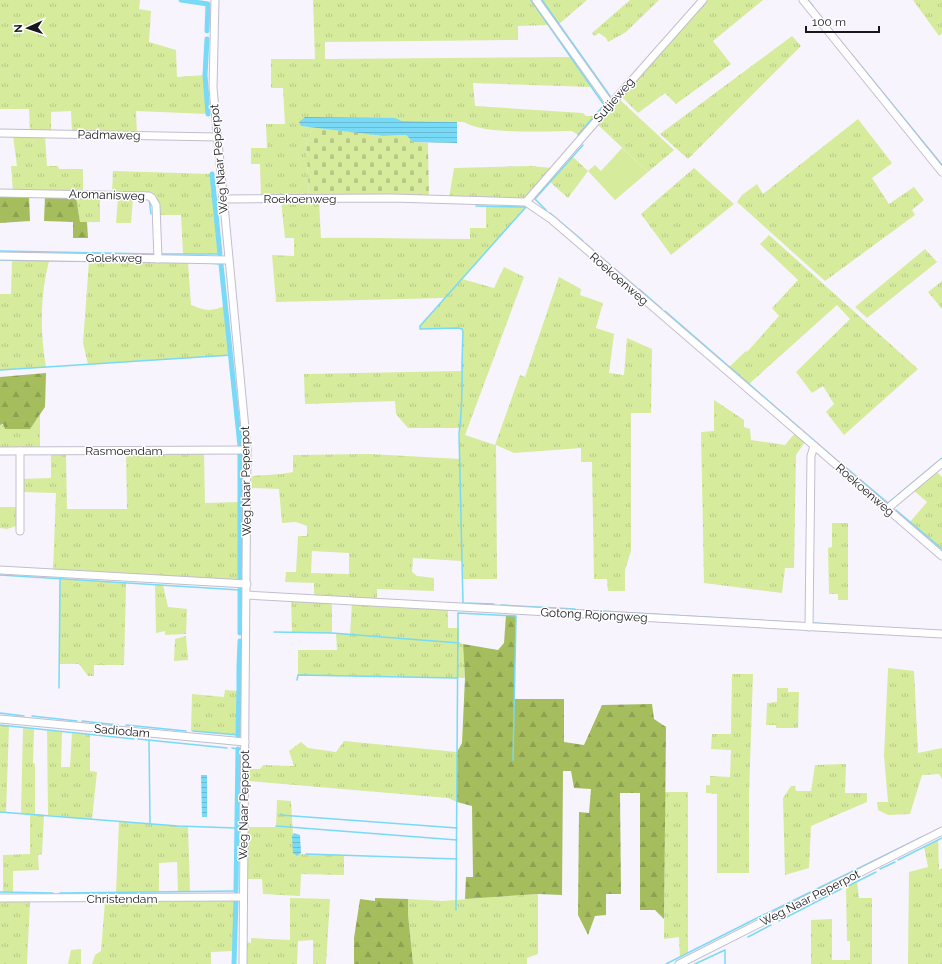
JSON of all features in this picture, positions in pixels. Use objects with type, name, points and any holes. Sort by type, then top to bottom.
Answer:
[{"type":"street","name":"Weg Naar Peperpot","points":[[215,0],[213,88],[222,199],[247,450],[243,964]]},
{"type":"street","points":[[536,0],[610,104]]},
{"type":"street","name":"Sutjieweg","points":[[526,202],[610,104],[703,0]]},
{"type":"street","points":[[803,0],[942,172]]},
{"type":"street","name":"Padmaweg","points":[[0,133],[217,137]]},
{"type":"street","name":"Aromanisweg","points":[[0,193],[149,196],[156,205],[158,259]]},
{"type":"street","name":"Roekoenweg","points":[[222,199],[392,198],[526,202],[551,220],[942,556]]},
{"type":"street","name":"Golekweg","points":[[0,256],[228,260]]},
{"type":"street","points":[[809,627],[811,456],[814,446]]},
{"type":"street","name":"Rasmoendam","points":[[0,451],[247,450]]},
{"type":"street","points":[[20,451],[20,531]]},
{"type":"street","points":[[887,509],[942,463]]},
{"type":"street","points":[[0,570],[247,584]]},
{"type":"street","name":"Gotong Rojongweg","points":[[247,595],[942,634]]},
{"type":"street","name":"Sadiodam","points":[[0,719],[245,742]]},
{"type":"street","name":"Weg Naar Peperpot","points":[[679,964],[942,831]]},
{"type":"street","name":"Christendam","points":[[0,898],[243,897]]},
{"type":"green space","points":[[0,0],[140,0],[139,9],[151,11],[149,42],[176,50],[177,77],[205,75],[208,114],[136,111],[137,135],[72,133],[71,111],[51,112],[51,133],[30,133],[29,109],[0,109]]},
{"type":"green space","points":[[313,0],[531,0],[548,25],[518,26],[518,40],[325,42],[325,59],[570,57],[591,87],[473,83],[475,106],[583,113],[586,116],[595,116],[578,135],[572,131],[500,131],[473,126],[464,122],[402,121],[394,118],[301,126],[314,127],[306,140],[309,196],[261,197],[260,164],[251,164],[251,148],[267,148],[266,124],[285,124],[283,88],[271,88],[271,59],[315,59]]},
{"type":"green space","points":[[542,0],[587,0],[559,24]]},
{"type":"green space","points":[[630,0],[659,0],[626,32],[608,42],[606,38],[599,33],[594,36],[592,33]]},
{"type":"green space","points":[[706,0],[763,0],[713,41],[731,64],[676,104],[665,93],[638,113],[621,96]]},
{"type":"green space","points":[[913,0],[942,0],[942,33],[939,36]]},
{"type":"green space","points":[[792,36],[801,46],[688,159],[660,134]]},
{"type":"green space","points":[[619,99],[674,150],[648,172],[596,123]]},
{"type":"green space","points":[[858,119],[892,163],[872,178],[889,204],[914,187],[924,200],[912,210],[915,215],[825,281],[737,202],[742,195],[757,184],[763,194]]},
{"type":"green space","points":[[314,127],[383,136],[406,135],[413,142],[428,143],[429,198],[309,196],[306,140]]},
{"type":"green space","points":[[13,136],[45,136],[47,166],[58,166],[59,169],[83,169],[83,192],[13,192],[11,166],[17,166]]},
{"type":"green space","points":[[622,148],[648,172],[615,200],[588,171],[595,165],[601,171]]},
{"type":"green space","points":[[573,157],[588,171],[568,198],[550,182]]},
{"type":"green space","points":[[530,166],[553,168],[526,200],[449,198],[454,168]]},
{"type":"green space","points":[[694,168],[734,204],[671,255],[641,214]]},
{"type":"green space","points":[[113,171],[212,174],[220,254],[183,254],[181,215],[159,215],[156,200],[112,194]]},
{"type":"green space","points":[[0,195],[29,196],[30,221],[0,223]]},
{"type":"green space","points":[[45,196],[76,197],[80,222],[87,222],[88,238],[73,238],[73,222],[44,221]]},
{"type":"green space","points":[[76,197],[100,197],[100,222],[80,222]]},
{"type":"green space","points":[[118,197],[133,198],[131,223],[116,223]]},
{"type":"green space","points":[[281,201],[319,201],[321,238],[470,239],[470,228],[486,228],[486,206],[526,207],[462,279],[494,288],[504,267],[524,277],[465,435],[495,445],[520,375],[525,377],[559,277],[581,289],[580,295],[603,303],[596,328],[614,334],[609,373],[624,375],[627,338],[652,349],[651,413],[631,413],[631,551],[625,570],[625,591],[608,591],[607,579],[594,579],[592,462],[581,462],[581,448],[514,453],[496,445],[497,579],[463,579],[462,561],[413,558],[412,572],[417,576],[434,578],[434,591],[377,589],[377,601],[314,596],[314,583],[285,582],[286,572],[296,572],[298,536],[307,536],[307,526],[296,522],[282,523],[279,489],[251,488],[252,476],[293,472],[293,455],[370,454],[460,459],[460,428],[408,428],[396,414],[395,401],[305,404],[304,374],[461,371],[463,332],[462,329],[458,328],[420,329],[420,326],[445,298],[276,302],[272,255],[294,256],[294,238],[285,238]],"holes":[[[312,551],[349,553],[349,574],[311,573]]]},
{"type":"green space","points":[[769,235],[918,369],[844,435],[826,412],[834,404],[823,386],[812,393],[796,372],[850,319],[837,305],[749,384],[729,367],[746,351],[747,352],[779,316],[772,308],[798,280],[760,244]]},
{"type":"green space","points":[[925,249],[937,262],[867,318],[855,307]]},
{"type":"green space","points":[[12,260],[49,261],[44,287],[42,314],[46,367],[0,370],[0,294],[11,294]]},
{"type":"green space","points":[[89,261],[188,262],[191,305],[200,309],[212,310],[226,305],[232,355],[88,364],[83,343]]},
{"type":"green space","points":[[942,281],[942,309],[928,292]]},
{"type":"green space","points":[[46,373],[45,407],[30,429],[5,429],[3,424],[0,425],[0,377]]},
{"type":"green space","points":[[714,400],[744,420],[744,427],[750,429],[751,440],[785,445],[795,433],[805,442],[796,455],[794,568],[785,568],[782,593],[704,583],[701,432],[714,431]]},
{"type":"green space","points":[[40,415],[40,449],[0,450],[0,425],[29,429]]},
{"type":"green space","points":[[126,453],[204,453],[205,503],[240,502],[240,582],[53,571],[56,493],[22,492],[21,479],[51,478],[51,454],[66,454],[67,509],[127,509]]},
{"type":"green space","points":[[936,471],[942,477],[942,549],[910,522],[927,502],[913,490]]},
{"type":"green space","points":[[0,507],[19,507],[19,525],[7,529],[0,528]]},
{"type":"green space","points":[[832,523],[848,523],[848,600],[838,600],[838,594],[829,594],[828,548],[832,547]]},
{"type":"green space","points":[[60,579],[126,583],[124,665],[94,665],[94,676],[88,676],[79,664],[59,664]]},
{"type":"green space","points":[[155,584],[163,585],[168,607],[187,609],[186,634],[165,635],[165,631],[156,633]]},
{"type":"green space","points":[[291,599],[329,602],[332,605],[332,633],[292,633]]},
{"type":"green space","points":[[352,603],[448,609],[448,628],[459,628],[459,643],[463,644],[465,678],[298,675],[298,650],[337,650],[336,633],[350,634]]},
{"type":"green space","points":[[506,615],[516,616],[514,699],[564,699],[564,742],[584,745],[602,705],[652,704],[654,719],[666,727],[664,919],[655,910],[640,910],[640,793],[620,793],[621,894],[606,894],[606,915],[595,916],[588,935],[578,915],[579,812],[589,813],[591,789],[574,788],[571,771],[563,771],[562,895],[538,894],[465,899],[466,877],[473,877],[472,806],[457,802],[457,752],[462,743],[465,678],[463,644],[498,650],[504,643]]},
{"type":"green space","points":[[186,636],[188,660],[174,661],[175,639]]},
{"type":"green space","points":[[888,668],[914,671],[918,753],[942,748],[942,779],[939,774],[922,775],[910,814],[888,815],[878,810],[877,802],[888,802],[884,756]]},
{"type":"green space","points":[[732,674],[753,674],[749,795],[749,873],[717,873],[717,794],[706,793],[706,785],[710,785],[710,776],[730,777],[731,750],[711,749],[712,734],[731,734]]},
{"type":"green space","points":[[777,688],[788,688],[788,692],[799,692],[798,728],[776,728],[776,725],[766,725],[767,703],[777,702]]},
{"type":"green space","points":[[225,690],[239,691],[237,735],[191,731],[192,694],[224,697]]},
{"type":"green space","points":[[0,725],[9,726],[6,813],[0,812]]},
{"type":"green space","points":[[23,728],[34,729],[33,763],[35,764],[35,814],[44,815],[42,854],[38,855],[39,870],[13,871],[13,892],[3,892],[3,855],[30,854],[30,814],[21,814]]},
{"type":"green space","points":[[47,730],[62,732],[61,767],[70,767],[72,733],[90,735],[90,771],[97,772],[92,819],[48,815]]},
{"type":"green space","points":[[344,741],[457,752],[457,802],[448,798],[248,781],[248,769],[260,769],[263,765],[294,766],[289,751],[301,742],[308,748],[336,752]]},
{"type":"green space","points":[[846,764],[845,793],[867,793],[867,802],[811,826],[809,868],[785,875],[783,798],[791,786],[795,786],[796,791],[811,791],[815,765]]},
{"type":"green space","points":[[665,792],[688,792],[688,953],[680,957],[679,937],[664,939]]},
{"type":"green space","points":[[277,800],[291,801],[294,854],[344,855],[344,875],[301,874],[300,896],[263,894],[262,879],[247,879],[247,827],[276,827]]},
{"type":"green space","points":[[119,821],[188,827],[190,892],[178,892],[177,862],[159,863],[159,892],[116,892]]},
{"type":"green space","points":[[938,840],[939,870],[942,868],[942,964],[908,964],[909,872],[928,867],[924,847]]},
{"type":"green space","points":[[857,881],[859,898],[872,898],[872,964],[811,964],[811,920],[832,919],[832,960],[850,960],[850,941],[847,941],[846,887]]},
{"type":"green space","points":[[538,894],[538,954],[527,958],[527,964],[413,964],[408,899],[442,901]]},
{"type":"green space","points":[[290,898],[330,899],[326,964],[313,964],[313,940],[298,941],[297,964],[246,964],[247,942],[251,943],[251,938],[290,940]]},
{"type":"green space","points":[[375,898],[408,899],[413,964],[354,964],[354,938],[360,899],[375,901]]},
{"type":"green space","points":[[0,901],[30,901],[27,964],[0,964]]},
{"type":"green space","points":[[236,901],[234,951],[211,952],[211,964],[92,964],[95,955],[101,951],[105,902]]},
{"type":"green space","points":[[81,949],[81,964],[68,964],[71,950]]},
{"type":"water","points":[[305,117],[395,118],[402,121],[457,122],[457,143],[413,142],[406,135],[383,136],[301,126],[299,122]]},
{"type":"water","points":[[201,775],[207,775],[207,817],[202,817]]},
{"type":"water","points":[[294,833],[300,835],[301,853],[297,856],[293,853],[292,836]]},
{"type":"waterway","points":[[181,0],[208,4],[207,31]]},
{"type":"waterway","points":[[531,0],[604,105],[578,135]]},
{"type":"waterway","points":[[542,0],[610,96]]},
{"type":"waterway","points":[[808,0],[813,6]]},
{"type":"waterway","points":[[207,39],[205,75],[208,114]]},
{"type":"waterway","points":[[853,56],[942,165]]},
{"type":"waterway","points":[[546,210],[535,199],[583,145]]},
{"type":"waterway","points":[[212,174],[220,254]]},
{"type":"waterway","points":[[149,198],[151,214]]},
{"type":"waterway","points":[[476,206],[525,207]]},
{"type":"waterway","points":[[494,604],[463,603],[459,433],[461,421],[463,332],[462,329],[458,328],[420,329],[420,326],[526,207]]},
{"type":"waterway","points":[[550,213],[583,241]]},
{"type":"waterway","points":[[586,244],[593,250]]},
{"type":"waterway","points":[[0,251],[153,254]]},
{"type":"waterway","points":[[596,253],[636,287]]},
{"type":"waterway","points":[[162,254],[220,254]]},
{"type":"waterway","points":[[0,260],[124,262]]},
{"type":"waterway","points":[[208,263],[221,264]]},
{"type":"waterway","points":[[221,264],[240,446]]},
{"type":"waterway","points":[[639,289],[662,309]]},
{"type":"waterway","points":[[665,311],[840,463]]},
{"type":"waterway","points":[[0,370],[232,355]]},
{"type":"waterway","points":[[240,454],[240,579]]},
{"type":"waterway","points":[[843,465],[888,503],[942,458]]},
{"type":"waterway","points":[[896,510],[942,549]]},
{"type":"waterway","points":[[0,575],[240,590]]},
{"type":"waterway","points":[[59,688],[60,579]]},
{"type":"waterway","points":[[240,590],[240,633]]},
{"type":"waterway","points":[[501,605],[575,609]]},
{"type":"waterway","points":[[583,610],[805,623]]},
{"type":"waterway","points":[[456,910],[458,613],[516,616],[513,760]]},
{"type":"waterway","points":[[814,623],[846,625]]},
{"type":"waterway","points":[[274,632],[332,633],[459,643]]},
{"type":"waterway","points":[[239,667],[240,641]]},
{"type":"waterway","points":[[239,669],[239,686]]},
{"type":"waterway","points":[[297,680],[298,675],[457,678]]},
{"type":"waterway","points":[[238,735],[239,688]]},
{"type":"waterway","points":[[0,713],[24,716]]},
{"type":"waterway","points":[[32,716],[77,721]]},
{"type":"waterway","points":[[82,721],[118,725]]},
{"type":"waterway","points":[[0,725],[134,739]]},
{"type":"waterway","points":[[126,725],[186,731]]},
{"type":"waterway","points":[[193,731],[238,735]]},
{"type":"waterway","points":[[138,739],[227,748]]},
{"type":"waterway","points":[[149,740],[150,824]]},
{"type":"waterway","points":[[232,748],[238,749]]},
{"type":"waterway","points":[[236,891],[238,749]]},
{"type":"waterway","points":[[0,812],[178,826],[236,828]]},
{"type":"waterway","points":[[280,815],[457,828]]},
{"type":"waterway","points":[[276,826],[457,840]]},
{"type":"waterway","points":[[772,911],[922,837]]},
{"type":"waterway","points":[[898,860],[942,838]]},
{"type":"waterway","points":[[306,854],[457,859]]},
{"type":"waterway","points":[[880,869],[895,862]]},
{"type":"waterway","points":[[846,887],[876,872]]},
{"type":"waterway","points":[[779,921],[841,889]]},
{"type":"waterway","points":[[60,893],[236,891]]},
{"type":"waterway","points":[[0,892],[53,893]]},
{"type":"waterway","points":[[234,964],[236,901]]},
{"type":"waterway","points":[[763,915],[770,912]]},
{"type":"waterway","points":[[666,964],[761,916]]},
{"type":"waterway","points":[[748,937],[771,925]]},
{"type":"waterway","points":[[695,964],[725,950],[725,964]]}]
